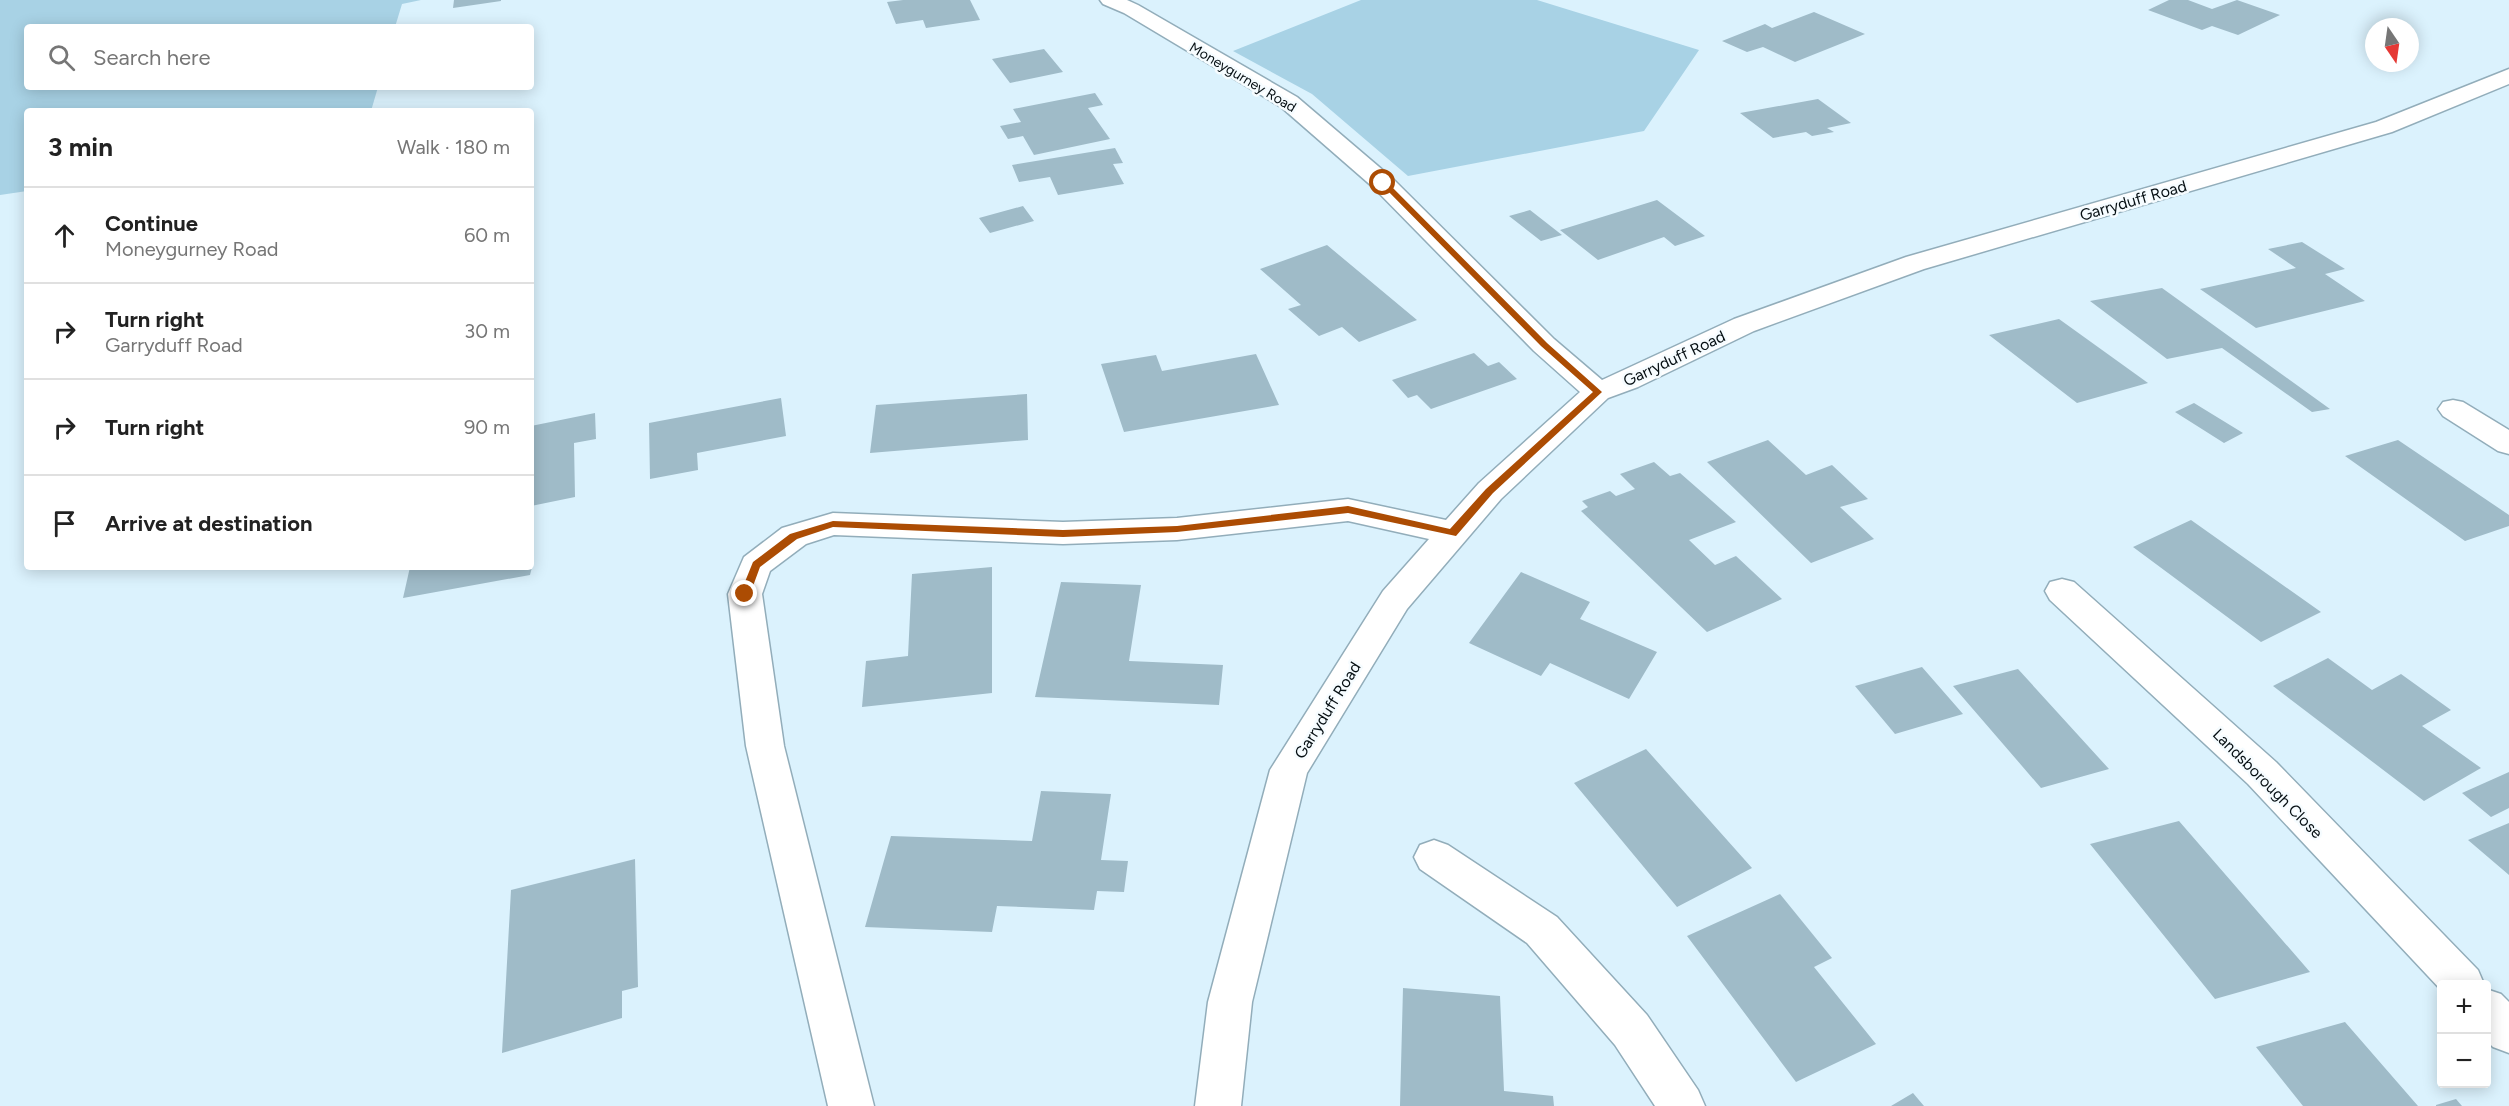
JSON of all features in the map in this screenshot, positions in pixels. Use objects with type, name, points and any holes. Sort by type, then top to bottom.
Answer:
[{"type":"street","name":"Moneygurney Road","points":[[1110,0],[1131,9],[1288,102],[1383,183],[1544,345],[1598,392]]},
{"type":"street","name":"Garryduff Road","points":[[1218,1106],[1230,1002],[1289,770],[1395,600],[1490,491],[1598,392],[1628,381],[1744,325],[1915,263],[2384,127],[2509,76]]},
{"type":"street","points":[[2453,409],[2509,444]]},
{"type":"street","points":[[851,1106],[765,746],[745,594],[756,565],[794,536],[833,524],[1063,533],[1177,529],[1348,510],[1453,533]]},
{"type":"street","name":"Landsborough Close","points":[[2062,591],[2262,773],[2459,980]]},
{"type":"street","points":[[1434,857],[1542,930],[1631,1030],[1682,1106]]},
{"type":"street","points":[[2491,1013],[2509,1032]]},
{"type":"shaded area","points":[[0,0],[421,0],[402,4],[396,24],[24,24],[24,90],[377,90],[372,108],[24,108],[24,191],[0,195]]},
{"type":"shaded area","points":[[1361,0],[1537,0],[1699,50],[1644,131],[1408,176],[1312,94],[1233,51]]},
{"type":"building","points":[[454,0],[501,0],[501,1],[453,8]]},
{"type":"building","points":[[970,0],[980,20],[926,28],[923,20],[896,24],[887,2]]},
{"type":"building","points":[[2169,0],[2188,0],[2212,9],[2237,0],[2280,15],[2238,35],[2212,26],[2202,30],[2148,10]]},
{"type":"building","points":[[1814,12],[1865,34],[1795,62],[1763,47],[1747,52],[1722,41],[1765,24],[1772,28]]},
{"type":"building","points":[[1044,49],[1063,72],[1010,83],[992,59]]},
{"type":"building","points":[[1095,93],[1103,105],[1088,108],[1110,139],[1034,155],[1023,136],[1008,139],[1000,126],[1021,122],[1013,109]]},
{"type":"building","points":[[1818,99],[1851,123],[1827,128],[1834,132],[1812,136],[1806,132],[1773,138],[1740,113]]},
{"type":"building","points":[[1115,148],[1123,163],[1113,164],[1124,184],[1058,195],[1050,177],[1019,182],[1012,165]]},
{"type":"building","points":[[1657,200],[1705,236],[1675,246],[1664,237],[1598,260],[1560,230]]},
{"type":"building","points":[[1023,206],[1034,221],[990,233],[979,218]]},
{"type":"building","points":[[1530,210],[1562,235],[1541,241],[1509,216]]},
{"type":"building","points":[[2302,242],[2345,269],[2325,274],[2365,301],[2256,328],[2200,289],[2296,268],[2268,249]]},
{"type":"building","points":[[1327,245],[1417,320],[1359,342],[1342,327],[1319,336],[1288,309],[1301,305],[1260,269]]},
{"type":"building","points":[[2162,288],[2330,409],[2312,412],[2222,348],[2167,359],[2090,301]]},
{"type":"building","points":[[2059,319],[2148,383],[2077,403],[1989,335]]},
{"type":"building","points":[[1474,353],[1488,366],[1499,362],[1517,379],[1431,409],[1417,395],[1408,398],[1392,380]]},
{"type":"building","points":[[1256,354],[1279,405],[1124,432],[1101,364],[1156,355],[1162,371]]},
{"type":"building","points":[[1027,394],[1028,440],[870,453],[876,405]]},
{"type":"building","points":[[781,398],[786,436],[697,453],[698,470],[650,479],[649,423]]},
{"type":"building","points":[[2194,403],[2243,433],[2224,443],[2175,412]]},
{"type":"building","points":[[595,413],[596,439],[574,443],[575,497],[534,505],[534,425]]},
{"type":"building","points":[[1768,440],[1806,475],[1832,465],[1868,499],[1840,507],[1874,539],[1811,563],[1707,462]]},
{"type":"building","points":[[2398,440],[2509,515],[2509,526],[2465,541],[2345,456]]},
{"type":"building","points":[[1654,462],[1670,476],[1680,473],[1736,522],[1689,540],[1715,565],[1736,556],[1782,599],[1707,632],[1581,511],[1588,507],[1582,501],[1610,491],[1616,496],[1635,489],[1620,474]]},
{"type":"building","points":[[2191,520],[2321,612],[2261,642],[2133,547]]},
{"type":"building","points":[[992,567],[992,693],[862,707],[866,661],[908,656],[912,574]]},
{"type":"building","points":[[409,570],[531,570],[530,575],[403,598]]},
{"type":"building","points":[[1521,572],[1590,602],[1580,619],[1657,652],[1629,699],[1550,663],[1541,676],[1469,643]]},
{"type":"building","points":[[1061,582],[1141,585],[1129,661],[1223,665],[1219,705],[1035,697]]},
{"type":"building","points":[[2328,658],[2372,690],[2401,674],[2451,710],[2422,726],[2481,768],[2424,801],[2273,686]]},
{"type":"building","points":[[1922,667],[1963,714],[1895,734],[1855,686]]},
{"type":"building","points":[[2018,669],[2109,769],[2041,788],[1953,686]]},
{"type":"building","points":[[1646,749],[1752,868],[1677,907],[1574,783]]},
{"type":"building","points":[[2509,772],[2509,808],[2491,817],[2462,793]]},
{"type":"building","points":[[1041,791],[1111,794],[1101,860],[1128,861],[1124,892],[1097,891],[1094,910],[997,906],[992,932],[865,927],[891,836],[1032,841]]},
{"type":"building","points":[[2179,821],[2310,972],[2215,999],[2090,844]]},
{"type":"building","points":[[2509,823],[2509,875],[2468,840]]},
{"type":"building","points":[[635,859],[638,987],[622,991],[622,1018],[502,1053],[511,890]]},
{"type":"building","points":[[1780,894],[1832,958],[1814,967],[1876,1044],[1796,1082],[1687,936]]},
{"type":"building","points":[[1403,988],[1500,996],[1504,1091],[1553,1096],[1554,1106],[1400,1106]]},
{"type":"building","points":[[2345,1022],[2418,1106],[2303,1106],[2256,1047]]},
{"type":"building","points":[[1913,1093],[1924,1106],[1891,1106]]},
{"type":"building","points":[[2456,1099],[2462,1106],[2436,1106],[2436,1105]]},
{"type":"route","points":[[745,594],[756,565],[794,536],[833,524],[1063,533],[1177,529],[1348,510],[1453,533],[1490,491],[1598,392],[1544,345],[1383,183]]}]
